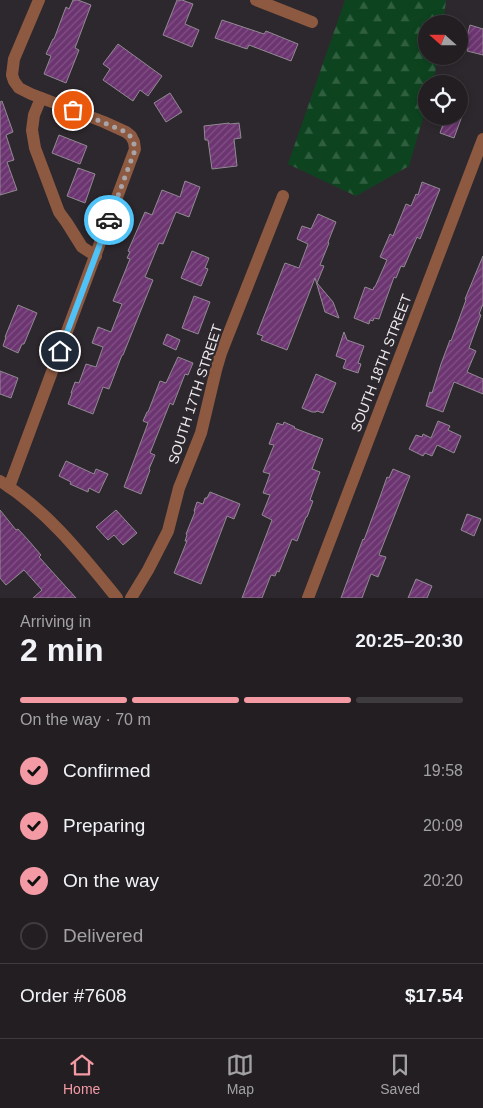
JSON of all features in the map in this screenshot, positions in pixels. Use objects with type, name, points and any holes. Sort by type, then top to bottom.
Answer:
[{"type":"street","points":[[39,0],[14,59],[12,75],[14,81],[19,88],[126,132],[131,136],[135,150],[96,256],[5,484],[38,509],[63,533],[117,598]]},
{"type":"street","points":[[256,0],[312,22]]},
{"type":"street","points":[[41,98],[34,115],[32,130],[35,148],[59,212],[82,248],[96,256]]},
{"type":"street","name":"SOUTH 18TH STREET","points":[[308,598],[483,139]]},
{"type":"street","name":"SOUTH 17TH STREET","points":[[131,598],[168,531],[179,488],[201,433],[221,353],[283,196]]},
{"type":"green space","points":[[345,0],[446,0],[444,15],[418,15],[418,65],[436,65],[435,75],[418,75],[418,125],[421,125],[409,166],[356,196],[288,164]]},
{"type":"building","points":[[73,0],[91,5],[75,48],[79,50],[66,83],[44,74],[51,56],[46,54],[66,7],[69,9]]},
{"type":"building","points":[[177,0],[193,4],[185,24],[199,30],[192,47],[163,35]]},
{"type":"building","points":[[222,20],[264,34],[266,31],[298,44],[291,61],[249,45],[247,49],[215,38]]},
{"type":"building","points":[[470,25],[483,29],[483,55],[468,51]]},
{"type":"building","points":[[118,44],[162,76],[148,96],[140,90],[133,101],[103,80],[110,69],[103,64]]},
{"type":"building","points":[[170,93],[182,112],[166,122],[154,103]]},
{"type":"building","points":[[2,101],[13,132],[6,135],[14,160],[7,162],[17,190],[0,195],[0,102]]},
{"type":"building","points":[[239,123],[241,138],[234,139],[237,166],[212,169],[208,140],[205,140],[204,126]]},
{"type":"building","points":[[443,125],[459,125],[454,138],[440,133]]},
{"type":"building","points":[[59,135],[87,146],[80,164],[52,153]]},
{"type":"building","points":[[78,168],[95,174],[85,203],[67,196]]},
{"type":"building","points":[[185,181],[200,187],[189,217],[176,212],[163,244],[159,243],[145,277],[153,280],[109,389],[103,387],[93,414],[68,404],[75,382],[79,383],[86,364],[96,367],[103,347],[92,343],[98,327],[111,332],[122,304],[113,301],[130,259],[127,258],[130,252],[128,251],[145,212],[152,215],[162,190],[180,197]]},
{"type":"building","points":[[422,182],[440,189],[420,239],[417,237],[404,267],[401,266],[396,278],[394,277],[379,319],[374,318],[373,321],[370,320],[369,324],[354,318],[365,287],[373,290],[387,260],[380,257],[390,234],[393,236],[406,204],[411,206],[416,194],[418,195]]},
{"type":"building","points":[[318,214],[336,222],[320,265],[324,266],[317,283],[333,302],[339,318],[325,312],[315,278],[287,350],[261,340],[263,336],[257,334],[285,263],[299,268],[308,244],[297,239],[302,226],[311,229]]},
{"type":"building","points":[[192,251],[209,258],[205,268],[208,269],[201,286],[181,278]]},
{"type":"building","points":[[483,256],[483,304],[469,348],[476,351],[467,372],[483,379],[483,394],[454,382],[443,412],[426,406],[465,299]]},
{"type":"building","points":[[194,296],[210,302],[198,334],[182,328]]},
{"type":"building","points":[[18,305],[37,313],[24,344],[22,344],[18,353],[3,346]]},
{"type":"building","points":[[344,332],[347,340],[364,346],[358,363],[361,364],[358,373],[343,368],[346,360],[336,356]]},
{"type":"building","points":[[167,334],[180,340],[176,350],[163,344]]},
{"type":"building","points":[[178,357],[193,363],[188,375],[185,374],[173,405],[170,403],[150,453],[155,455],[141,494],[124,487],[148,423],[143,421],[160,381],[166,383]]},
{"type":"building","points":[[0,371],[18,378],[11,398],[0,394]]},
{"type":"building","points":[[316,374],[336,383],[323,413],[312,412],[302,408]]},
{"type":"building","points":[[438,421],[450,426],[448,430],[461,436],[454,453],[437,445],[432,456],[425,453],[423,456],[409,449],[416,435],[422,437],[423,434],[431,438]]},
{"type":"building","points":[[284,422],[294,428],[323,439],[312,469],[320,472],[310,500],[313,501],[307,517],[297,541],[292,539],[279,572],[277,571],[275,576],[271,575],[262,598],[242,598],[272,520],[262,515],[270,495],[263,493],[270,474],[263,472],[274,445],[269,444],[277,423],[283,425]]},
{"type":"building","points":[[66,461],[94,474],[96,469],[108,474],[99,493],[89,488],[88,492],[70,484],[71,482],[59,476]]},
{"type":"building","points":[[393,469],[410,476],[379,555],[386,557],[378,577],[371,574],[362,598],[341,598],[387,477],[389,478]]},
{"type":"building","points":[[210,492],[240,504],[234,519],[227,516],[201,584],[174,573],[187,541],[185,541],[186,534],[197,502],[203,504]]},
{"type":"building","points":[[0,510],[16,530],[18,529],[29,541],[41,555],[39,557],[76,598],[33,598],[42,590],[24,570],[6,585],[0,578]]},
{"type":"building","points":[[116,510],[137,533],[123,545],[114,535],[108,540],[96,527]]},
{"type":"building","points":[[467,514],[481,519],[474,536],[461,530]]},
{"type":"building","points":[[416,579],[432,586],[427,598],[408,598]]},
{"type":"way so far","points":[[73,110],[126,132],[134,142],[135,150],[109,220]]},
{"type":"route","points":[[60,351],[109,220]]}]
